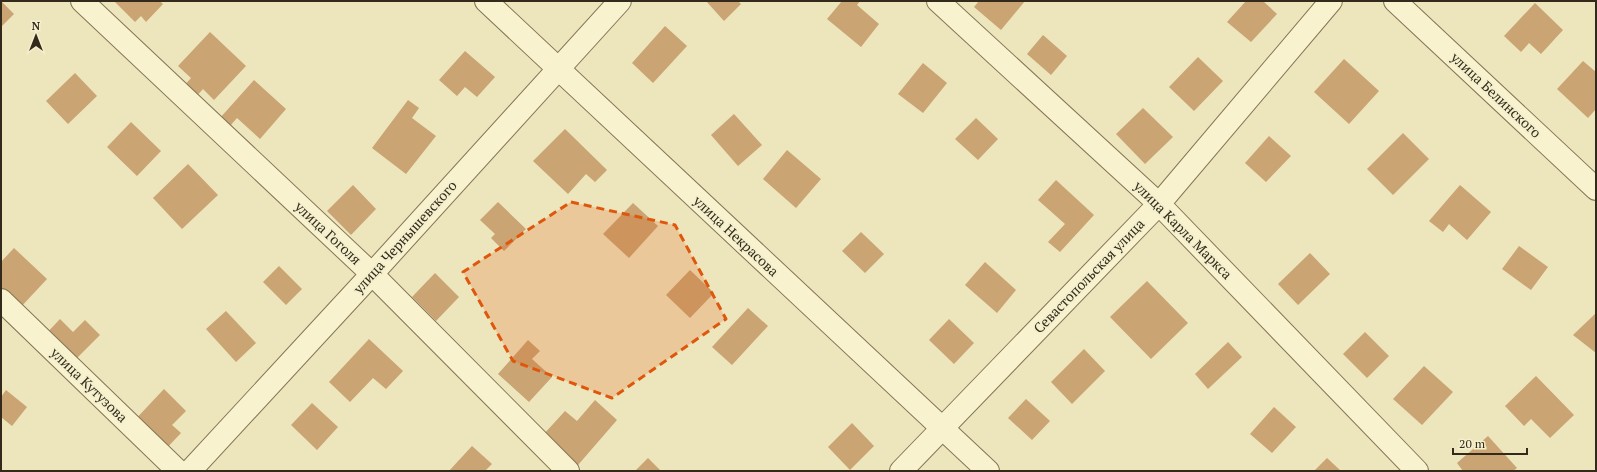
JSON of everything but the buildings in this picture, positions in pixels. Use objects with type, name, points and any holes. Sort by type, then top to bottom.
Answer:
[{"type":"street","name":"улица Гоголя","points":[[82,1],[372,274],[568,471]]},
{"type":"street","name":"улица Некрасова","points":[[486,1],[988,471]]},
{"type":"street","name":"улица Чернышевского","points":[[190,471],[372,274],[620,1]]},
{"type":"street","name":"улица Карла Маркса","points":[[938,1],[1159,204],[1417,471]]},
{"type":"street","name":"Севастопольская улица","points":[[901,471],[1159,204],[1331,1]]},
{"type":"street","name":"улица Белинского","points":[[1395,1],[1596,189]]},
{"type":"street","name":"улица Кутузова","points":[[1,300],[178,471]]},
{"type":"highlighted area","points":[[571,202],[675,225],[726,319],[612,398],[513,361],[463,272]]}]
